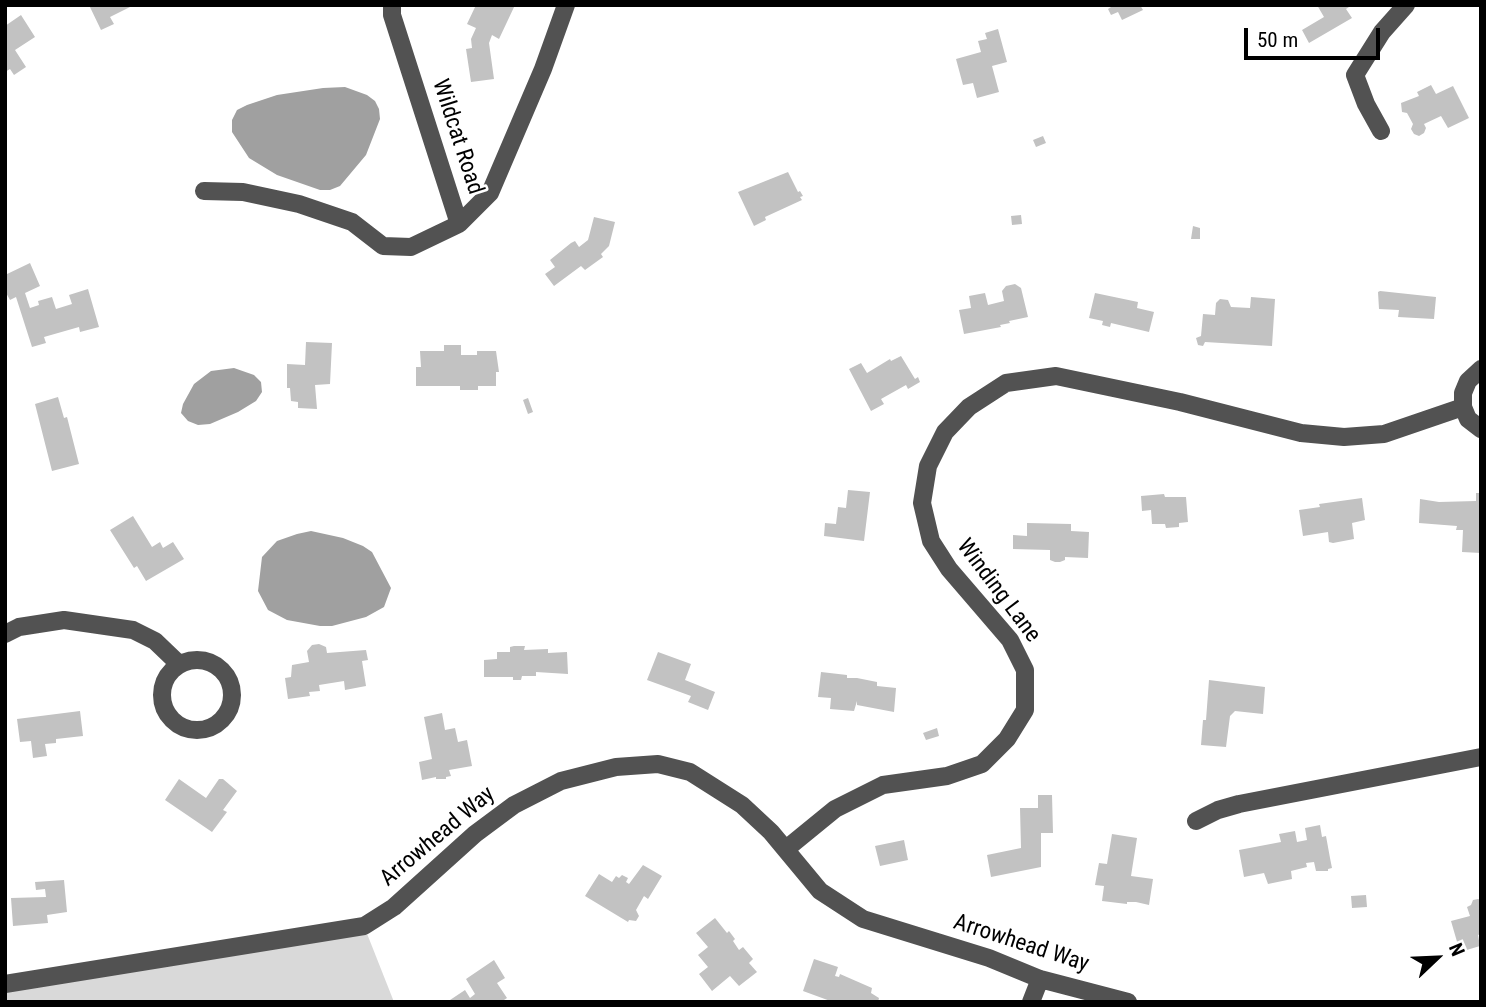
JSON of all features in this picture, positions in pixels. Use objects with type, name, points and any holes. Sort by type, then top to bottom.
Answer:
[{"type":"street","name":"Wildcat Road","points":[[204,191],[243,192],[299,204],[352,222],[383,246],[411,247],[459,224],[392,15],[392,5]]},
{"type":"street","points":[[459,224],[490,193],[543,69],[566,5]]},
{"type":"street","points":[[1381,131],[1366,104],[1355,75],[1382,32],[1406,5]]},
{"type":"street","points":[[1481,369],[1468,381],[1463,393],[1463,407],[1468,419],[1481,429]]},
{"type":"street","name":"Winding Lane","points":[[786,849],[835,809],[883,785],[947,776],[982,764],[1007,739],[1025,710],[1025,670],[1010,640],[949,569],[931,541],[922,503],[928,466],[945,432],[969,407],[1006,383],[1056,376],[1180,402],[1301,433],[1344,437],[1384,434],[1463,407]]},
{"type":"street","points":[[5,634],[19,627],[64,620],[133,630],[155,641],[179,664]]},
{"type":"street","points":[[192,660],[206,661],[219,667],[228,677],[233,690],[232,704],[225,717],[215,726],[188,730],[166,713],[162,700],[163,686],[169,674],[179,664],[192,660]]},
{"type":"street","points":[[1196,821],[1218,810],[1239,804],[1481,757]]},
{"type":"street","name":"Arrowhead Way","points":[[5,984],[364,926],[394,906],[475,834],[514,805],[561,781],[616,767],[658,764],[690,772],[743,806],[786,849],[820,891],[863,919],[989,958],[1040,979],[1128,1002]]},
{"type":"street","points":[[1031,1002],[1040,979]]},
{"type":"shaded area","points":[[345,87],[375,101],[380,119],[366,155],[340,186],[330,190],[320,190],[277,175],[249,158],[232,132],[232,120],[237,110],[247,105],[277,95]]},
{"type":"shaded area","points":[[234,368],[254,375],[261,382],[262,392],[256,401],[210,424],[198,425],[188,421],[181,413],[194,384],[211,371]]},
{"type":"shaded area","points":[[311,531],[343,538],[372,552],[391,588],[384,607],[366,617],[332,626],[287,620],[268,610],[258,591],[262,557],[277,541]]},
{"type":"shaded area","points":[[364,926],[394,1002],[5,1002],[5,984]]},
{"type":"building","points":[[89,5],[134,5],[110,17],[114,24],[101,30]]},
{"type":"building","points":[[476,5],[515,5],[499,39],[492,35],[489,43],[494,79],[471,82],[466,49],[472,48],[471,39],[476,28],[467,24]]},
{"type":"building","points":[[1114,5],[1140,5],[1143,10],[1122,20],[1118,12],[1111,15],[1108,9]]},
{"type":"building","points":[[1317,5],[1348,5],[1346,9],[1352,18],[1309,43],[1302,30],[1324,17]]},
{"type":"building","points":[[21,15],[35,37],[15,50],[26,67],[14,75],[10,69],[5,72],[5,26]]},
{"type":"building","points":[[998,29],[1007,62],[992,66],[999,92],[977,98],[973,83],[963,85],[956,59],[981,52],[978,41],[987,39],[985,33]]},
{"type":"building","points":[[1431,85],[1436,94],[1453,86],[1469,118],[1448,128],[1441,116],[1424,124],[1424,133],[1419,136],[1411,129],[1413,124],[1407,113],[1402,112],[1401,103],[1419,96],[1417,92]]},
{"type":"building","points":[[1043,136],[1046,143],[1036,147],[1033,140]]},
{"type":"building","points":[[788,172],[798,192],[803,196],[800,197],[802,200],[765,217],[766,220],[754,226],[738,192]]},
{"type":"building","points":[[1021,215],[1022,224],[1012,225],[1011,216]]},
{"type":"building","points":[[594,217],[615,222],[609,246],[601,254],[603,257],[585,270],[581,266],[554,286],[545,274],[555,267],[550,260],[571,243],[575,241],[579,247],[588,240]]},
{"type":"building","points":[[1193,226],[1200,228],[1200,239],[1191,239]]},
{"type":"building","points":[[30,263],[40,286],[25,293],[30,308],[39,305],[38,301],[52,297],[56,309],[72,304],[69,295],[88,289],[99,327],[80,332],[79,327],[44,337],[46,343],[32,347],[16,297],[10,300],[5,291],[5,275]]},
{"type":"building","points":[[1015,284],[1021,288],[1028,317],[1009,321],[1010,323],[1000,325],[1001,327],[964,334],[959,310],[971,308],[969,296],[985,293],[988,305],[1004,301],[1002,291],[1006,286]]},
{"type":"building","points":[[1380,291],[1436,297],[1434,319],[1398,317],[1399,310],[1379,309]]},
{"type":"building","points":[[1095,293],[1138,302],[1137,308],[1154,312],[1149,332],[1111,323],[1110,327],[1102,325],[1103,321],[1089,318]]},
{"type":"building","points":[[1251,297],[1275,299],[1272,346],[1205,342],[1203,346],[1198,345],[1196,338],[1201,336],[1203,314],[1215,315],[1216,303],[1220,299],[1228,300],[1231,307],[1250,308]]},
{"type":"building","points":[[306,342],[332,343],[330,384],[315,385],[317,409],[298,408],[298,402],[291,401],[290,388],[287,388],[287,364],[305,365]]},
{"type":"building","points":[[444,345],[461,345],[461,355],[477,355],[477,351],[496,351],[499,372],[496,372],[496,386],[460,390],[460,386],[416,386],[416,367],[421,367],[420,351],[444,351]]},
{"type":"building","points":[[901,356],[915,379],[918,377],[920,382],[908,389],[906,385],[881,399],[884,404],[871,411],[849,369],[861,363],[867,373],[890,359],[891,361]]},
{"type":"building","points":[[58,397],[64,418],[67,417],[79,464],[52,471],[35,404]]},
{"type":"building","points":[[528,398],[533,412],[528,414],[523,400]]},
{"type":"building","points":[[848,490],[870,492],[864,541],[824,536],[825,523],[836,524],[838,507],[846,508]]},
{"type":"building","points":[[1476,493],[1481,493],[1481,553],[1462,552],[1463,530],[1456,530],[1457,526],[1419,523],[1420,499],[1439,502],[1476,501]]},
{"type":"building","points":[[1164,494],[1165,497],[1186,497],[1188,522],[1179,523],[1179,527],[1166,528],[1165,524],[1152,524],[1151,510],[1142,511],[1141,496]]},
{"type":"building","points":[[1362,498],[1365,520],[1352,523],[1354,539],[1329,542],[1328,532],[1303,536],[1299,510],[1320,507],[1319,504]]},
{"type":"building","points":[[133,516],[152,547],[160,542],[163,548],[173,542],[184,559],[146,581],[137,566],[134,568],[110,530]]},
{"type":"building","points":[[1027,523],[1071,524],[1071,531],[1089,532],[1088,558],[1065,557],[1065,560],[1055,562],[1050,560],[1050,550],[1013,549],[1013,535],[1027,536]]},
{"type":"building","points":[[312,645],[326,647],[327,653],[366,650],[368,660],[362,661],[366,686],[345,690],[344,681],[319,685],[320,691],[309,692],[310,696],[288,699],[285,678],[291,677],[292,665],[309,662],[307,651]]},
{"type":"building","points":[[525,646],[524,650],[548,649],[548,653],[567,652],[568,674],[536,672],[536,676],[522,676],[521,680],[513,680],[513,677],[484,677],[484,660],[497,659],[497,652],[510,652],[510,647]]},
{"type":"building","points":[[658,652],[691,664],[685,680],[715,692],[708,710],[688,702],[691,696],[647,680]]},
{"type":"building","points":[[821,672],[847,675],[847,678],[877,682],[877,686],[896,688],[894,712],[857,705],[857,701],[854,711],[830,709],[831,698],[818,697]]},
{"type":"building","points":[[1209,680],[1265,687],[1263,714],[1235,711],[1230,716],[1226,747],[1201,745]]},
{"type":"building","points":[[80,711],[83,736],[56,739],[56,743],[45,744],[47,756],[33,758],[31,741],[20,742],[17,719]]},
{"type":"building","points":[[442,713],[445,730],[455,728],[458,742],[467,740],[472,766],[449,770],[451,776],[446,779],[436,777],[422,780],[419,762],[432,759],[424,717]]},
{"type":"building","points":[[937,728],[939,736],[926,740],[923,733]]},
{"type":"building","points":[[179,779],[206,798],[219,779],[223,779],[237,791],[223,810],[227,812],[212,832],[165,800]]},
{"type":"building","points":[[1038,795],[1052,795],[1053,833],[1041,833],[1041,867],[991,877],[987,855],[1021,848],[1020,808],[1038,808]]},
{"type":"building","points":[[1320,825],[1322,837],[1326,836],[1332,868],[1328,871],[1316,871],[1314,862],[1306,863],[1307,867],[1291,871],[1292,879],[1268,884],[1264,873],[1244,877],[1239,850],[1281,842],[1279,834],[1295,831],[1297,842],[1307,840],[1305,828]]},
{"type":"building","points":[[1112,834],[1137,838],[1131,876],[1153,879],[1149,905],[1102,901],[1104,886],[1095,885],[1099,863],[1107,864]]},
{"type":"building","points":[[904,840],[908,860],[880,866],[875,846]]},
{"type":"building","points":[[643,865],[662,876],[648,899],[644,896],[636,910],[639,916],[636,921],[628,922],[585,896],[599,874],[612,882],[616,876],[619,878],[622,875],[628,878],[626,882],[629,884]]},
{"type":"building","points":[[64,880],[67,912],[47,915],[48,923],[13,926],[11,898],[46,897],[45,889],[36,890],[35,882]]},
{"type":"building","points":[[1366,895],[1367,907],[1352,908],[1351,896]]},
{"type":"building","points":[[1473,900],[1481,900],[1481,934],[1478,935],[1480,946],[1460,952],[1451,921],[1470,916],[1467,907]]},
{"type":"building","points":[[715,918],[735,939],[733,941],[739,950],[743,947],[753,959],[749,963],[757,972],[739,986],[730,976],[712,991],[699,974],[708,967],[698,955],[708,947],[696,933]]},
{"type":"building","points":[[814,959],[838,967],[835,976],[839,977],[840,974],[872,988],[871,993],[879,998],[878,1002],[833,1002],[803,991]]},
{"type":"building","points":[[494,960],[505,978],[497,983],[507,998],[501,1002],[447,1002],[465,990],[470,998],[475,994],[466,979]]}]
